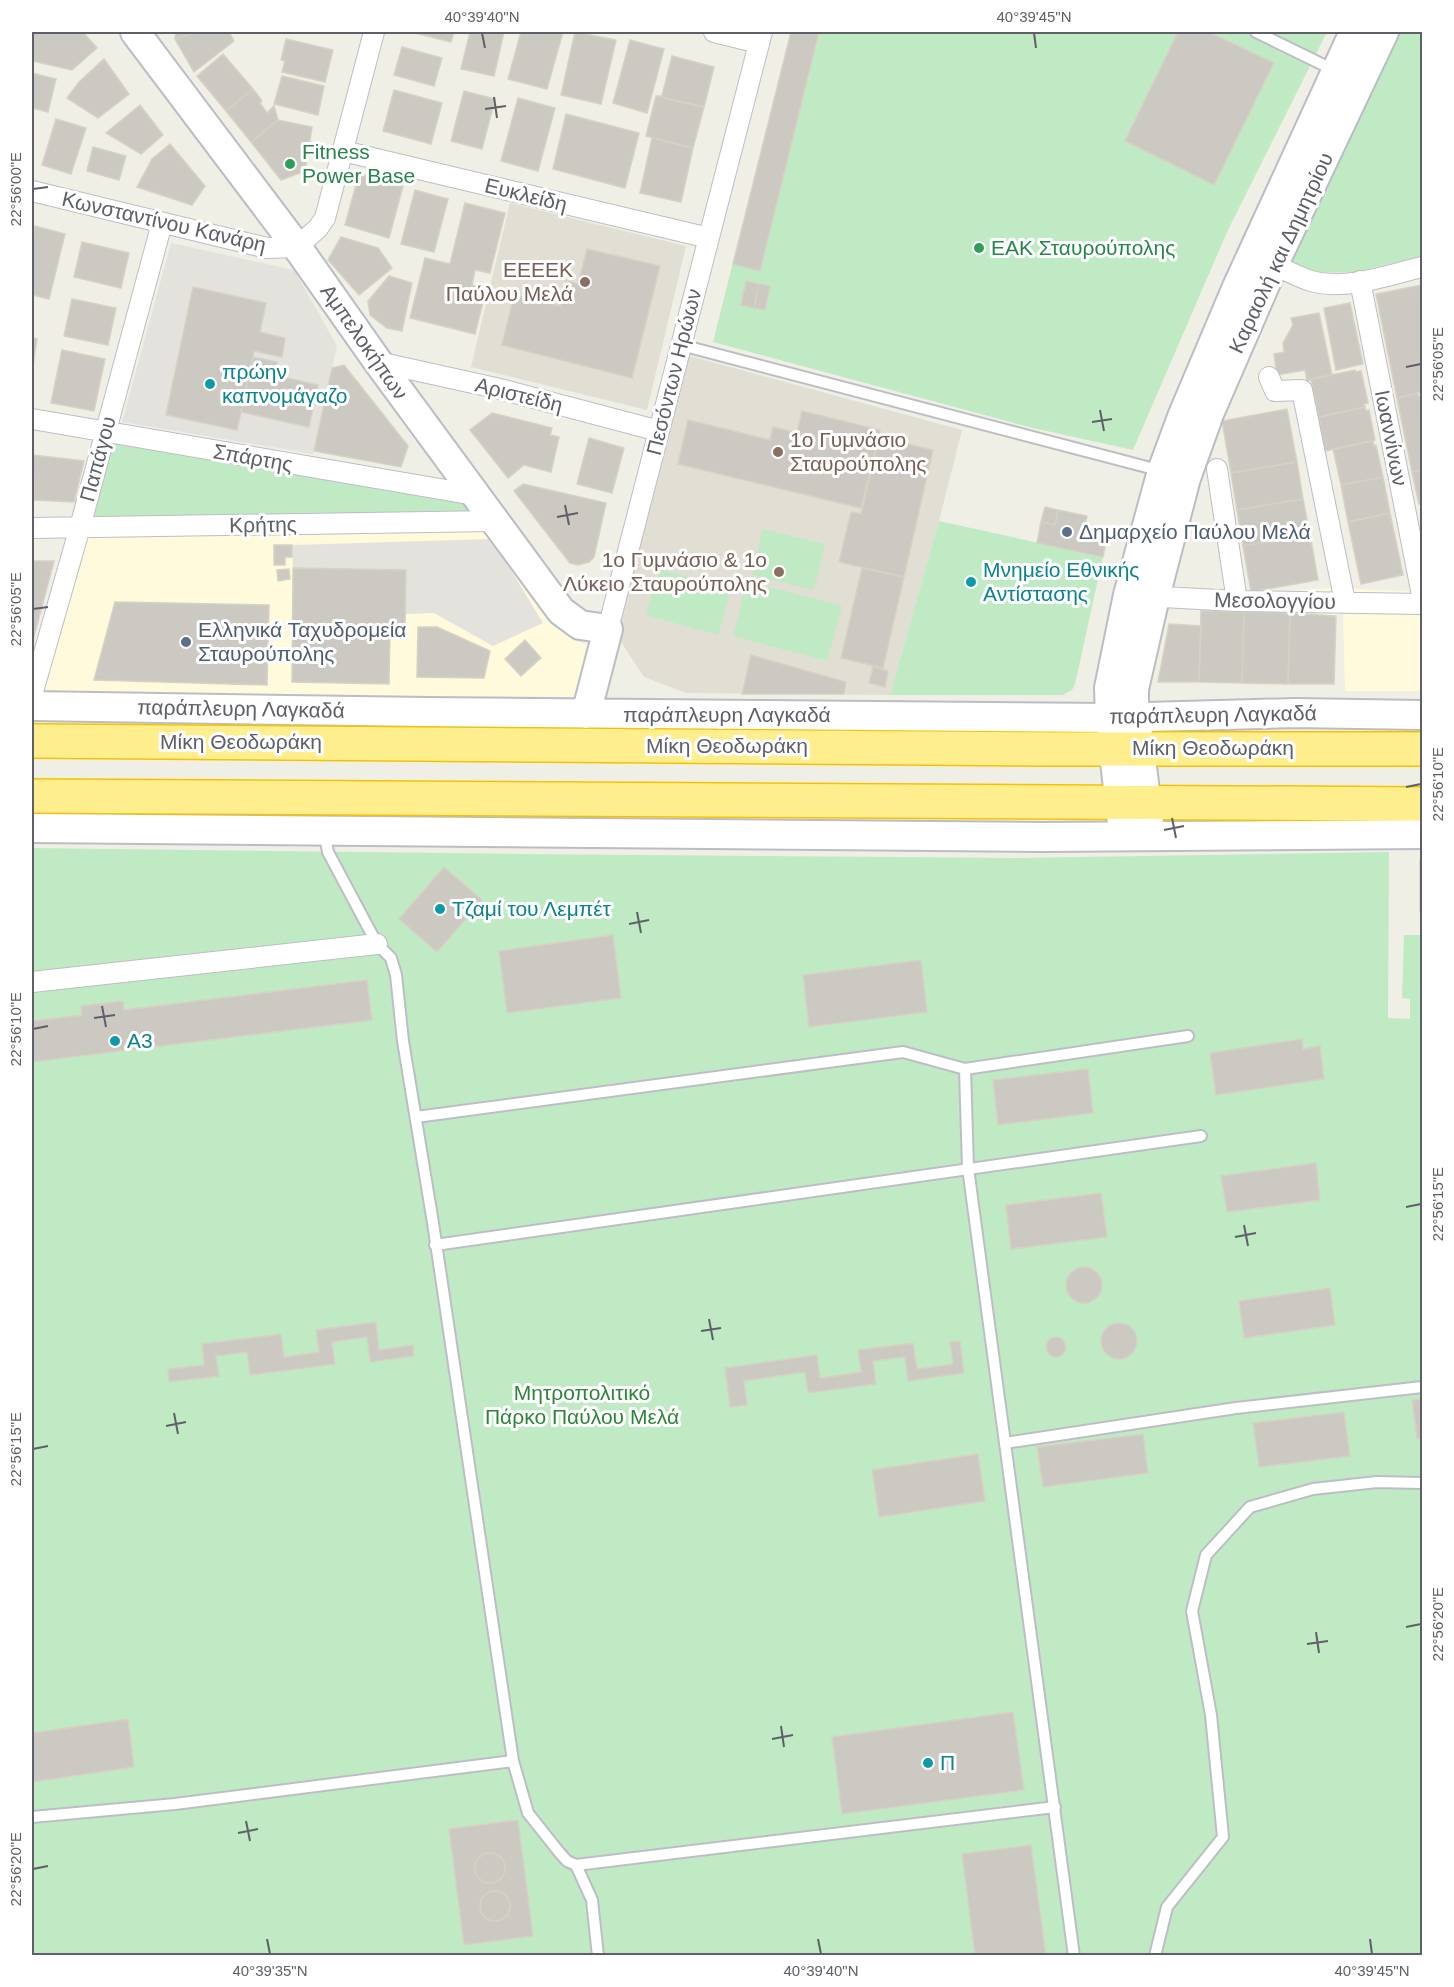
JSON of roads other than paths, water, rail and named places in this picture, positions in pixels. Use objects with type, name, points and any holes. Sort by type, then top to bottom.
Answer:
[{"type":"highway","name":"Μίκη Θεοδωράκη","points":[[32,741],[1124,733],[1422,749]]},
{"type":"highway","points":[[32,796],[1422,804]]},
{"type":"street","name":"Αμπελοκήπων","points":[[135,32],[297,247],[378,362],[561,611],[580,625],[608,629]]},
{"type":"street","points":[[297,247],[318,228],[325,218],[374,32]]},
{"type":"street","points":[[714,32],[761,37]]},
{"type":"street","name":"Καραολή και Δημητρίου","points":[[1263,259],[1336,71],[1354,32]]},
{"type":"street","name":"Καραολή και Δημητρίου","points":[[1138,837],[1124,733],[1109,688],[1142,596],[1174,475],[1182,417],[1384,32]]},
{"type":"street","name":"Πεσόντων Ηρώων","points":[[586,714],[761,37]]},
{"type":"street","name":"Ευκλείδη","points":[[343,151],[709,238]]},
{"type":"street","name":"Κωνσταντίνου Κανάρη","points":[[32,190],[267,248],[297,247]]},
{"type":"street","name":"Παπάγου","points":[[32,695],[162,223]]},
{"type":"street","points":[[1263,259],[1311,281],[1329,284],[1360,281],[1422,267]]},
{"type":"street","name":"Ιωαννίνων","points":[[1360,281],[1422,595]]},
{"type":"street","name":"Αριστείδη","points":[[378,362],[500,389],[659,431]]},
{"type":"street","points":[[1269,377],[1275,391],[1302,390],[1345,602]]},
{"type":"street","name":"Σπάρτης","points":[[32,419],[475,495]]},
{"type":"street","points":[[1217,469],[1237,601]]},
{"type":"street","name":"Κρήτης","points":[[32,528],[494,521]]},
{"type":"street","name":"Μεσολογγίου","points":[[1142,596],[1237,601],[1422,604]]},
{"type":"street","name":"παράπλευρη Λαγκαδά","points":[[32,706],[586,714],[1124,733],[1295,713],[1422,715]]},
{"type":"street","points":[[324,830],[325,797]]},
{"type":"street","points":[[32,828],[1138,837],[1422,834]]},
{"type":"street","points":[[32,982],[377,944]]},
{"type":"lane","points":[[1256,32],[1336,71]]},
{"type":"lane","points":[[681,345],[1174,475]]},
{"type":"lane","points":[[324,830],[328,852],[377,944],[391,958],[396,975],[403,1041],[513,1761],[528,1813],[567,1861],[576,1865],[1055,1807]]},
{"type":"lane","points":[[416,1117],[903,1052],[965,1069],[1188,1036]]},
{"type":"lane","points":[[965,1069],[968,1168],[1074,1956]]},
{"type":"lane","points":[[435,1245],[1201,1136]]},
{"type":"lane","points":[[1005,1443],[1236,1408],[1422,1387]]},
{"type":"lane","points":[[1155,1956],[1167,1907],[1223,1837],[1211,1715],[1192,1611],[1206,1555],[1250,1508],[1313,1489],[1377,1482],[1422,1483]]},
{"type":"lane","points":[[32,1817],[175,1804],[513,1761]]},
{"type":"lane","points":[[576,1865],[592,1900],[598,1956]]},
{"type":"place","name":"Fitness Power Base","points":[[290,164]]},
{"type":"place","name":"EAK Σταυρούπολης","points":[[979,248]]},
{"type":"place","name":"ΕΕΕΕΚ Παύλου Μελά","points":[[585,282]]},
{"type":"place","name":"πρώην καπνομάγαζο","points":[[210,384]]},
{"type":"place","name":"1ο Γυμνάσιο Σταυρούπολης","points":[[778,452]]},
{"type":"place","name":"Δημαρχείο Παύλου Μελά","points":[[1067,532]]},
{"type":"place","name":"1ο Γυμνάσιο & 1ο Λύκειο Σταυρούπολης","points":[[779,572]]},
{"type":"place","name":"Μνημείο Εθνικής Αντίστασης","points":[[971,582]]},
{"type":"place","name":"Ελληνικά Ταχυδρομεία Σταυρούπολης","points":[[186,642]]},
{"type":"place","name":"Τζαμί του Λεμπέτ","points":[[440,909]]},
{"type":"place","name":"Α3","points":[[115,1041]]},
{"type":"place","name":"Π","points":[[928,1763]]},
{"type":"park label","name":"Μητροπολιτικό Πάρκο Παύλου Μελά","points":[[582,1405]]}]
